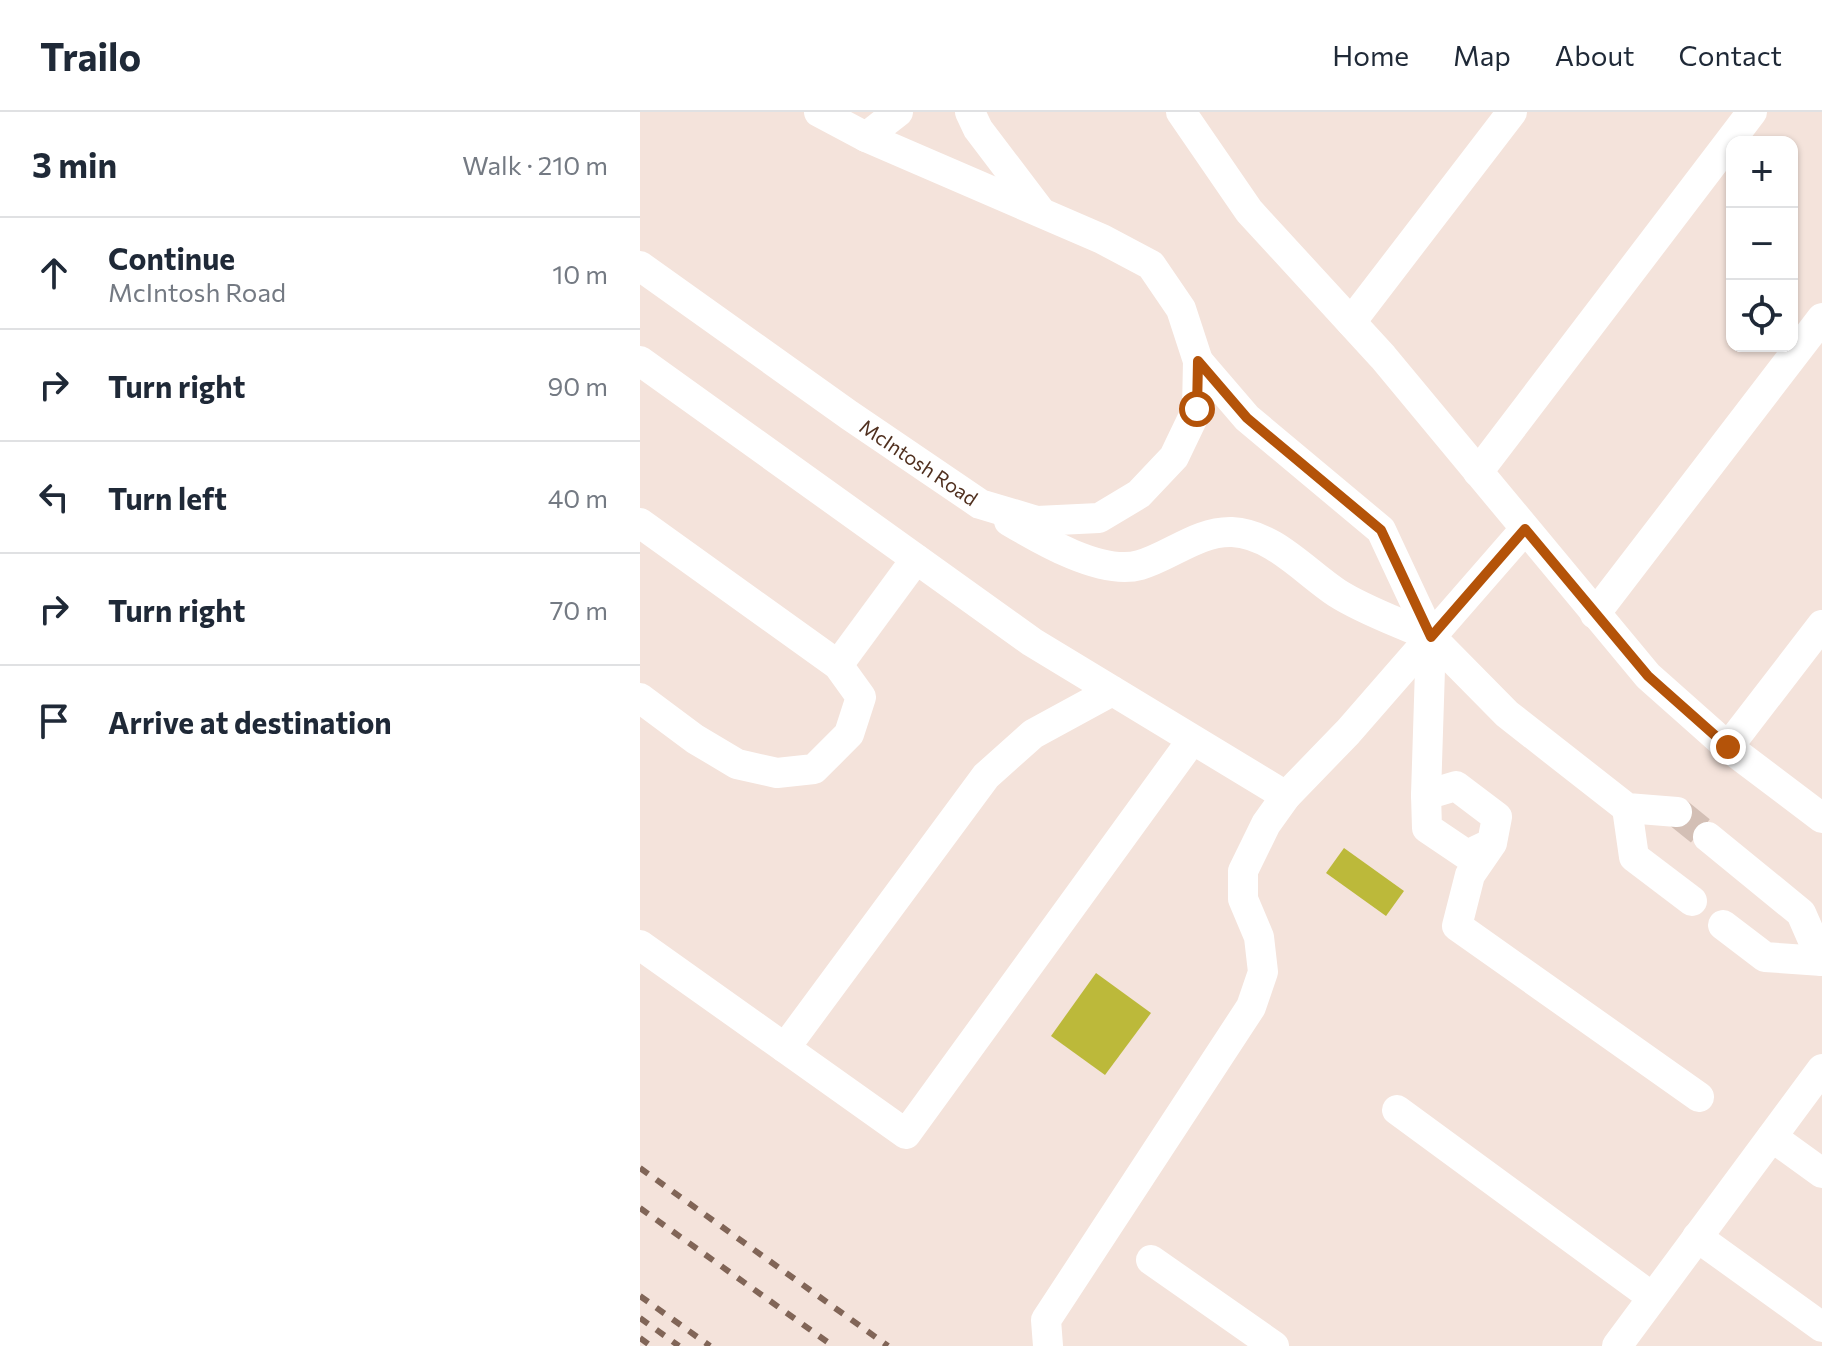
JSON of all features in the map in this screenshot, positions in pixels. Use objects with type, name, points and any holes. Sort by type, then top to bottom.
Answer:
[{"type":"street","name":"McIntosh Road","points":[[640,266],[980,504],[1037,521],[1099,518],[1139,494],[1174,457],[1197,409],[1198,361],[1181,309],[1151,265],[1102,239],[866,137],[819,112]]},
{"type":"street","points":[[866,137],[898,112]]},
{"type":"street","points":[[970,112],[978,129],[1042,213]]},
{"type":"street","points":[[1181,112],[1249,211],[1351,322],[1648,676],[1728,747],[1822,818]]},
{"type":"street","points":[[1351,322],[1512,112]]},
{"type":"street","points":[[1478,472],[1752,112]]},
{"type":"street","points":[[1595,614],[1822,318]]},
{"type":"street","points":[[640,361],[1032,642],[1286,796]]},
{"type":"street","points":[[1198,361],[1247,418],[1381,530],[1431,637],[1507,714],[1627,808],[1677,812]]},
{"type":"street","points":[[980,504],[1042,540],[1094,564],[1138,566],[1196,539],[1231,532],[1264,539],[1339,594],[1431,637]]},
{"type":"street","points":[[640,523],[838,665],[861,697],[849,734],[814,769],[777,773],[737,764],[695,739],[640,698]]},
{"type":"street","points":[[1048,1346],[1046,1320],[1251,1007],[1263,972],[1259,937],[1243,899],[1243,871],[1266,824],[1286,796],[1348,732],[1525,529]]},
{"type":"street","points":[[838,665],[916,559]]},
{"type":"street","points":[[1728,747],[1822,625]]},
{"type":"street","points":[[1431,637],[1427,828],[1467,855],[1492,843]]},
{"type":"street","points":[[785,1048],[986,776],[1033,734],[1112,691]]},
{"type":"street","points":[[640,945],[906,1134],[1192,740]]},
{"type":"street","points":[[1426,795],[1456,786],[1497,817],[1492,843],[1470,875],[1457,926],[1699,1097]]},
{"type":"street","points":[[1627,808],[1634,857],[1692,901]]},
{"type":"street","points":[[1708,837],[1801,913],[1822,961],[1765,957],[1723,925]]},
{"type":"street","points":[[1617,1346],[1822,1069]]},
{"type":"street","points":[[1397,1110],[1652,1297]]},
{"type":"street","points":[[1772,1137],[1822,1173]]},
{"type":"street","points":[[1697,1237],[1822,1327]]},
{"type":"street","points":[[1151,1260],[1274,1346]]},
{"type":"building","points":[[1344,848],[1404,891],[1386,916],[1326,873]]},
{"type":"building","points":[[1096,973],[1151,1013],[1105,1075],[1051,1036]]},
{"type":"tunnel","points":[[1677,812],[1708,837]]},
{"type":"railway","points":[[640,1168],[888,1346]]},
{"type":"railway","points":[[640,1208],[833,1346]]},
{"type":"railway","points":[[640,1296],[710,1346]]},
{"type":"railway","points":[[640,1318],[679,1346]]},
{"type":"railway","points":[[640,1338],[651,1346]]},
{"type":"route","points":[[1197,409],[1198,361],[1247,418],[1381,530],[1431,637],[1525,529],[1648,676],[1728,747]]}]
